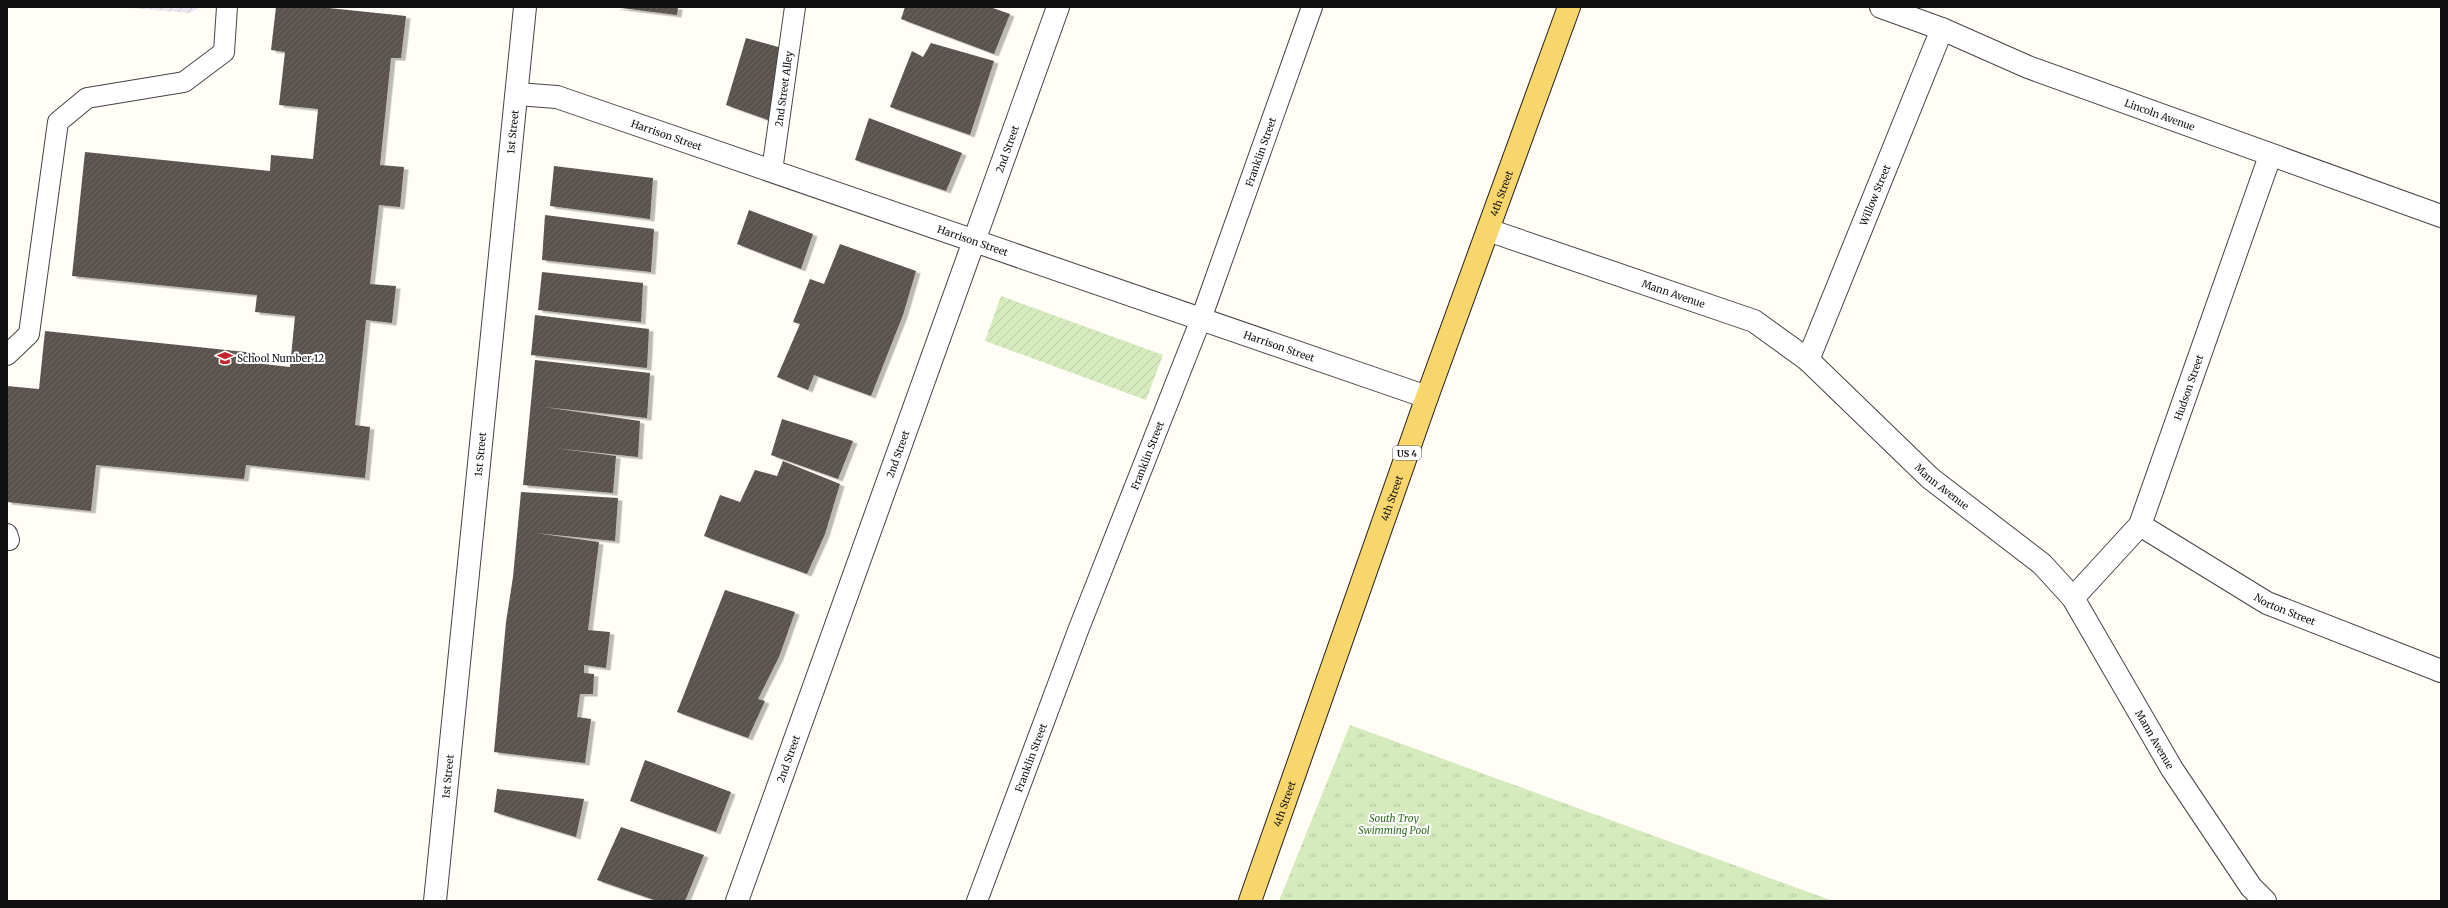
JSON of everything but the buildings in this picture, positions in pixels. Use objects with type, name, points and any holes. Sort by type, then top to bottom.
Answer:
[{"type":"main road","name":"4th Street","points":[[1250,901],[1427,397],[1569,7]]},
{"type":"street","name":"1st Street","points":[[435,901],[525,7]]},
{"type":"street","name":"2nd Street","points":[[737,901],[1058,7]]},
{"type":"street","name":"Lincoln Avenue","points":[[1881,7],[1942,29],[2028,67],[2270,156],[2441,216]]},
{"type":"street","name":"Willow Street","points":[[1808,360],[1942,29]]},
{"type":"street","name":"Harrison Street","points":[[517,94],[557,97],[1427,397]]},
{"type":"street","name":"Hudson Street","points":[[2073,598],[2140,525],[2270,156]]},
{"type":"street","name":"Mann Avenue","points":[[1488,230],[1754,321],[1808,360],[1930,478],[2042,564],[2073,598],[2172,769],[2251,887],[2265,901]]},
{"type":"street","name":"Norton Street","points":[[2140,525],[2267,603],[2441,671]]},
{"type":"lane","points":[[7,355],[29,334],[58,122],[87,98],[184,82],[224,52],[227,7]]},
{"type":"lane","name":"2nd Street Alley","points":[[772,171],[795,7]]},
{"type":"lane","name":"Franklin Street","points":[[977,901],[1079,628],[1201,319],[1312,7]]},
{"type":"shaded area","points":[[118,7],[200,7],[190,13]]},
{"type":"green space","points":[[1001,296],[1163,355],[1146,400],[985,341]]},
{"type":"green space","name":"South Troy Swimming Pool","points":[[1350,725],[1833,901],[1279,901]]},
{"type":"place","name":"School Number 12","points":[[225,358]]}]
